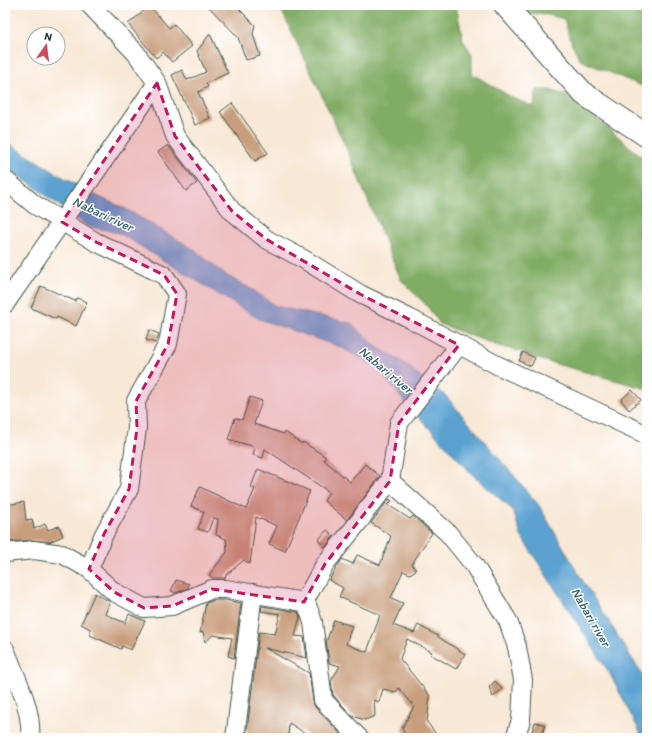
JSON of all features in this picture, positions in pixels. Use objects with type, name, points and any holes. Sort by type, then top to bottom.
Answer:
[{"type":"highway","points":[[505,5],[584,94],[647,136]]},
{"type":"street","points":[[90,5],[136,53],[157,83],[175,136],[232,211],[266,239],[305,260],[360,294],[409,318],[497,365],[647,435]]},
{"type":"street","points":[[5,304],[157,83]]},
{"type":"street","points":[[5,180],[35,206],[96,242],[164,275],[177,294],[168,344],[136,401],[137,428],[129,489],[104,534],[89,569]]},
{"type":"street","points":[[304,602],[325,564],[390,481],[399,423],[459,345]]},
{"type":"street","points":[[390,481],[448,533],[474,565],[508,621],[517,647],[523,680],[521,720],[515,738]]},
{"type":"street","points":[[5,553],[34,550],[62,554],[89,569],[114,592],[144,608],[172,606],[212,589],[226,589],[304,602],[307,605],[313,622],[323,700],[359,738]]},
{"type":"street","points":[[236,738],[253,593]]},
{"type":"street","points":[[5,649],[27,707],[31,732],[30,738]]},
{"type":"highlighted area","points":[[157,83],[175,136],[232,211],[266,239],[360,294],[459,345],[399,423],[390,481],[325,564],[304,602],[212,589],[172,606],[144,608],[114,592],[89,569],[104,534],[129,489],[137,428],[136,401],[168,344],[177,294],[164,275],[96,242],[62,222]]},
{"type":"green space","points":[[279,5],[456,5],[463,40],[472,54],[472,74],[511,97],[534,107],[536,90],[550,90],[579,100],[603,124],[647,161],[647,389],[535,358],[523,352],[498,346],[440,324],[427,306],[401,280],[344,143]]},
{"type":"green space","points":[[518,5],[647,5],[647,92],[642,86],[580,60],[572,44],[564,19],[540,13],[529,14]]},
{"type":"water","name":"Nabari river","points":[[5,141],[59,175],[97,196],[124,208],[192,248],[224,274],[253,290],[276,306],[351,323],[377,347],[401,361],[445,395],[538,504],[583,581],[647,682],[647,738],[643,738],[610,674],[521,536],[513,510],[475,477],[401,398],[378,368],[340,347],[259,319],[119,233],[87,226],[5,167]]},
{"type":"building","points":[[207,5],[235,5],[255,25],[253,34],[260,56],[246,60],[238,37]]},
{"type":"building","points":[[150,6],[169,28],[174,24],[192,46],[172,62],[163,52],[156,58],[128,24]]},
{"type":"building","points":[[210,34],[228,73],[206,83],[208,87],[198,92],[210,118],[195,125],[172,75],[182,70],[187,80],[206,72],[197,51]]},
{"type":"building","points":[[232,103],[268,153],[255,161],[220,112]]},
{"type":"building","points":[[168,145],[197,183],[186,191],[158,152]]},
{"type":"building","points":[[41,286],[75,301],[77,298],[87,302],[76,326],[57,317],[56,319],[31,308]]},
{"type":"building","points":[[149,330],[159,334],[156,343],[146,340]]},
{"type":"building","points":[[523,352],[535,358],[531,366],[519,361]]},
{"type":"building","points":[[632,390],[641,400],[629,410],[621,400]]},
{"type":"building","points":[[250,397],[262,401],[254,424],[284,434],[285,432],[302,444],[303,442],[326,457],[324,460],[350,482],[365,464],[380,476],[347,520],[324,501],[329,492],[265,449],[263,458],[253,455],[255,447],[228,439],[235,418],[242,420]]},
{"type":"building","points":[[258,469],[310,491],[285,551],[269,544],[277,526],[256,517],[250,564],[244,560],[226,575],[225,578],[213,578],[209,575],[227,552],[226,539],[216,535],[218,519],[213,518],[208,532],[198,529],[204,512],[191,506],[200,487],[246,509],[255,489],[251,487]]},
{"type":"building","points":[[389,499],[392,501],[388,505],[410,519],[413,516],[432,533],[412,564],[416,570],[410,574],[403,571],[391,598],[403,603],[393,625],[414,633],[418,625],[465,654],[456,669],[430,654],[432,652],[407,639],[400,659],[430,696],[427,722],[439,738],[407,738],[402,728],[414,706],[399,688],[396,692],[383,689],[379,702],[374,700],[375,716],[365,720],[352,716],[333,695],[331,681],[340,666],[329,663],[326,640],[334,620],[352,626],[346,644],[367,652],[380,615],[339,597],[343,588],[329,580],[342,559],[353,564],[357,555],[380,565],[391,536],[371,523]]},
{"type":"building","points":[[24,502],[26,520],[32,519],[34,529],[45,524],[48,530],[59,526],[63,536],[49,542],[33,540],[9,542],[5,505]]},
{"type":"building","points":[[327,530],[334,536],[325,547],[318,540]]},
{"type":"building","points":[[176,580],[189,584],[188,588],[176,593],[171,591]]},
{"type":"building","points":[[95,593],[110,602],[105,614],[125,623],[129,614],[145,621],[131,650],[122,646],[121,649],[90,635],[90,629],[81,624]]},
{"type":"building","points":[[214,600],[225,600],[241,603],[234,658],[228,656],[232,638],[213,635],[205,642],[203,632],[200,633],[206,603]]},
{"type":"building","points":[[262,606],[298,612],[300,617],[295,636],[304,637],[307,658],[265,648],[309,673],[315,707],[345,738],[313,738],[289,723],[288,738],[246,738],[259,632],[275,634],[280,614],[261,611]]},
{"type":"building","points":[[495,681],[502,689],[493,697],[489,687]]},
{"type":"building","points":[[535,722],[545,725],[541,738],[531,735]]}]
